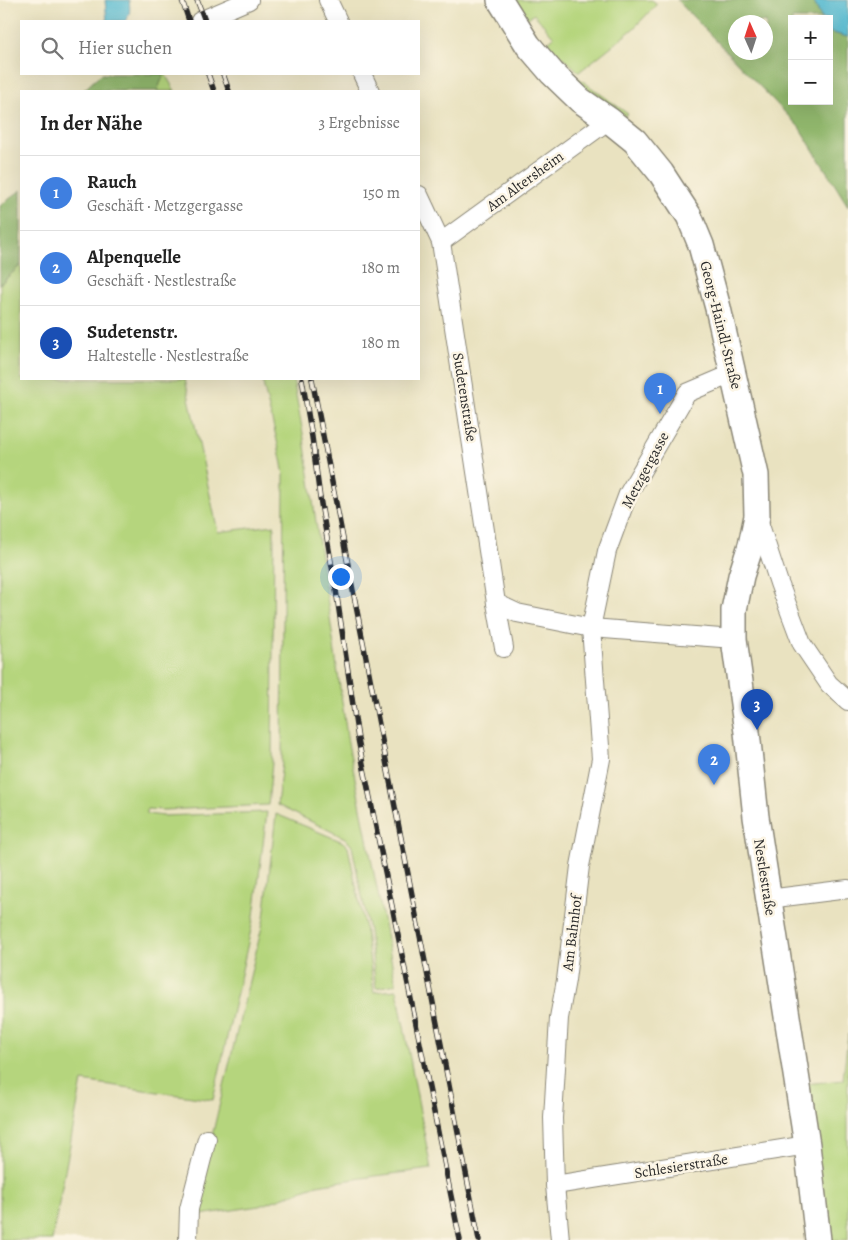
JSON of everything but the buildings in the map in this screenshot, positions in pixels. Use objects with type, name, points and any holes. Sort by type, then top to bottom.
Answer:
[{"type":"street","points":[[202,20],[249,0]]},
{"type":"street","points":[[328,0],[338,20]]},
{"type":"street","name":"Georg-Haindl-Straße","points":[[500,0],[528,45],[552,73],[580,100],[635,141],[661,173],[689,216],[701,245],[734,373],[756,475],[757,516],[802,644],[829,684],[848,701]]},
{"type":"street","points":[[362,75],[370,90]]},
{"type":"street","name":"Am Altersheim","points":[[441,242],[609,120]]},
{"type":"street","name":"Sudetenstraße","points":[[420,197],[441,242],[504,648]]},
{"type":"street","name":"Metzgergasse","points":[[591,628],[607,551],[628,494],[687,393],[734,373]]},
{"type":"street","name":"Nestlestraße","points":[[757,516],[734,610],[734,639],[756,817],[807,1145],[818,1240]]},
{"type":"street","points":[[496,603],[517,613],[591,628],[734,639]]},
{"type":"street","name":"Am Bahnhof","points":[[560,1240],[555,1185],[553,1118],[560,1018],[580,866],[600,759],[591,628]]},
{"type":"street","points":[[768,899],[848,889]]},
{"type":"street","points":[[188,1240],[189,1209],[206,1139]]},
{"type":"street","name":"Schlesierstraße","points":[[555,1185],[807,1145]]},
{"type":"green space","points":[[507,0],[652,0],[657,4],[633,29],[579,72],[547,43],[554,37],[534,14],[522,22]]},
{"type":"green space","points":[[677,0],[813,0],[820,15],[788,15],[788,105],[833,105],[833,33],[848,37],[848,206],[799,127],[735,60],[773,60],[773,15],[728,15],[728,53]]},
{"type":"green space","points":[[548,51],[577,77],[628,114],[621,119],[585,96]]},
{"type":"green space","points":[[100,75],[164,75],[157,90],[84,90]]},
{"type":"green space","points":[[164,75],[166,75],[174,90],[157,90]]},
{"type":"green space","points":[[20,191],[20,266],[0,284],[0,206]]},
{"type":"green space","points":[[20,266],[20,380],[185,380],[218,532],[274,525],[272,763],[268,805],[163,810],[147,809],[147,814],[163,816],[267,812],[254,916],[213,1100],[82,1081],[52,1240],[0,1240],[0,284]]},
{"type":"green space","points":[[262,380],[293,380],[304,439],[348,743],[396,984],[376,988],[369,932],[352,846],[345,838],[277,805],[282,763],[284,476]]},
{"type":"green space","points":[[276,814],[343,842],[348,847],[366,933],[374,992],[397,990],[431,1169],[317,1185],[259,1206],[193,1216],[264,918]]},
{"type":"green space","points":[[848,1034],[848,1240],[824,1240],[805,1084],[843,1080]]},
{"type":"water","points":[[105,0],[129,0],[130,9],[126,20],[107,20]]},
{"type":"water","points":[[813,0],[848,0],[848,37],[833,33],[833,15],[820,15]]},
{"type":"railway","points":[[182,0],[189,20]]},
{"type":"railway","points":[[197,0],[205,20]]},
{"type":"railway","points":[[208,75],[214,90]]},
{"type":"railway","points":[[223,75],[229,90]]},
{"type":"railway","points":[[302,380],[358,739],[460,1240]]},
{"type":"railway","points":[[312,380],[479,1240]]},
{"type":"place","name":"Rauch","points":[[660,414]]},
{"type":"place","name":"Sudetenstr.","points":[[757,730]]},
{"type":"place","name":"Alpenquelle","points":[[714,785]]}]
